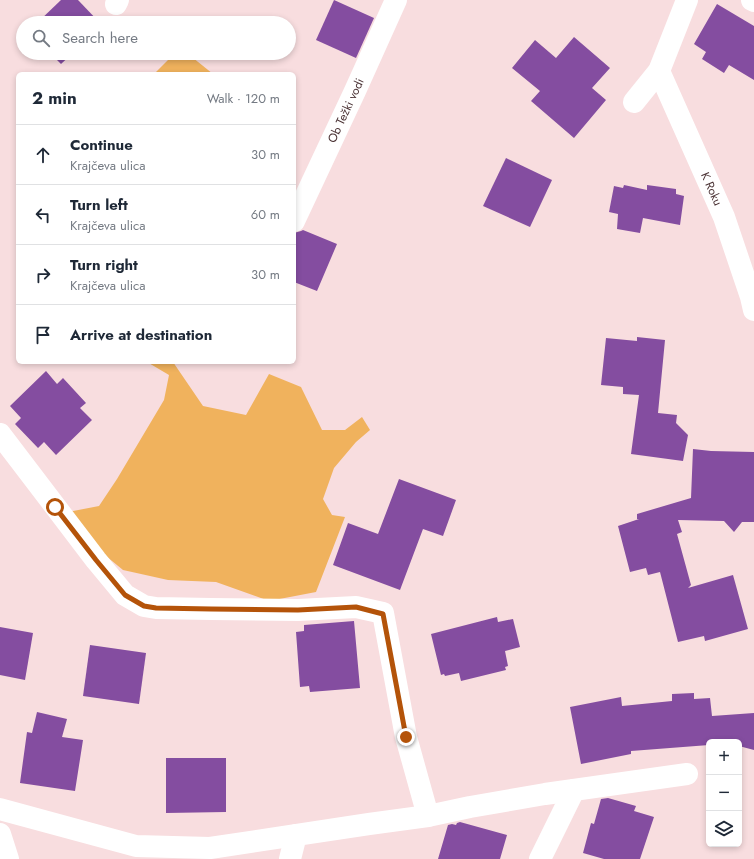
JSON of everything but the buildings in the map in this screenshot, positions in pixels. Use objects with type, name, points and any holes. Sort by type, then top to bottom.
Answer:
[{"type":"street","name":"Ob Težki vodi","points":[[296,217],[396,0]]},
{"type":"street","points":[[634,102],[659,71],[687,0]]},
{"type":"street","name":"K Roku","points":[[659,71],[724,217],[754,310]]},
{"type":"street","points":[[0,434],[96,560],[125,595],[144,606],[156,608],[274,610],[356,607],[383,614],[406,737],[428,816]]},
{"type":"street","points":[[0,810],[136,846],[210,848],[428,816],[545,794],[687,774]]},
{"type":"street","points":[[540,859],[574,790]]},
{"type":"street","points":[[0,834],[8,859]]},
{"type":"street","points":[[290,859],[296,835]]},
{"type":"shaded area","points":[[168,60],[196,60],[211,72],[156,72]]},
{"type":"shaded area","points":[[150,364],[174,364],[203,406],[246,415],[269,374],[301,387],[322,430],[345,430],[362,417],[370,430],[356,442],[334,468],[323,499],[332,515],[345,517],[316,592],[269,601],[216,582],[168,580],[123,570],[84,538],[68,512],[99,506],[117,479],[164,400],[169,375]]},
{"type":"route","points":[[55,507],[125,595],[144,606],[156,608],[298,610],[356,607],[383,614],[406,737]]}]
